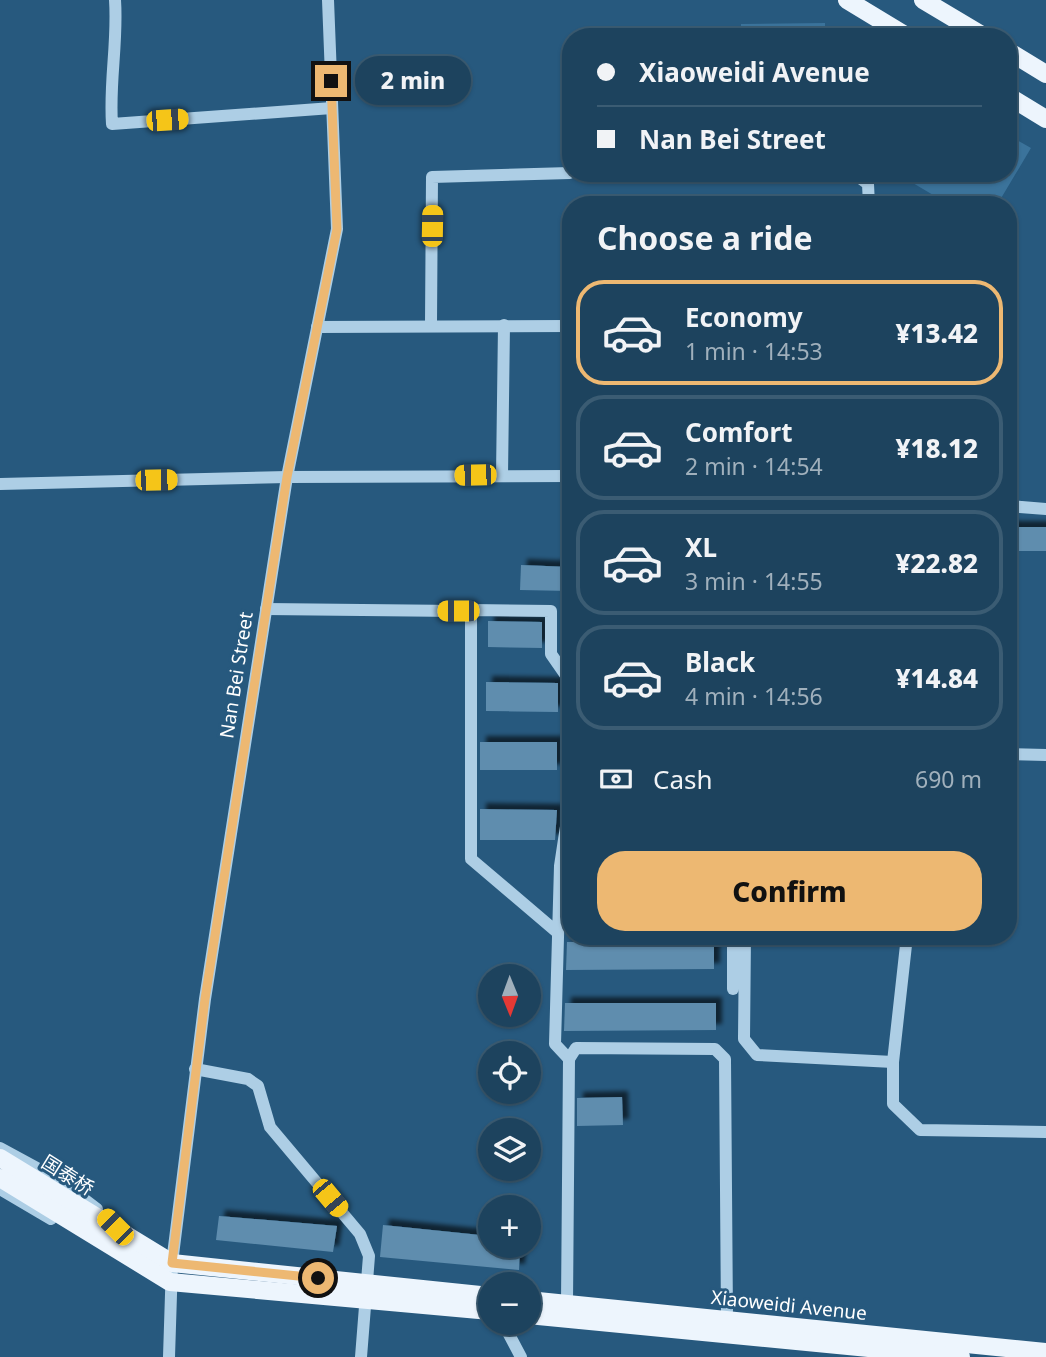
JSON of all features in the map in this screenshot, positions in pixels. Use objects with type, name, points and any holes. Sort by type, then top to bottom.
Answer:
[{"type":"main road","points":[[847,0],[893,28]]},
{"type":"main road","points":[[923,0],[970,28]]},
{"type":"main road","points":[[1017,56],[1046,74]]},
{"type":"main road","points":[[1017,101],[1046,119]]},
{"type":"main road","name":"国泰桥","points":[[0,1158],[109,1234]]},
{"type":"main road","name":"国泰桥","points":[[0,1178],[109,1234]]},
{"type":"main road","points":[[109,1234],[172,1263],[478,1309]]},
{"type":"main road","points":[[109,1234],[170,1282],[478,1296]]},
{"type":"main road","name":"Xiaoweidi Avenue","points":[[541,1301],[727,1319],[822,1343],[1046,1352]]},
{"type":"main road","name":"Xiaoweidi Avenue","points":[[541,1316],[961,1357]]},
{"type":"street","points":[[115,0],[118,36],[110,96],[112,124],[332,108]]},
{"type":"street","name":"Nan Bei Street","points":[[169,1357],[170,1282],[195,1069],[287,477],[337,229],[328,0]]},
{"type":"street","points":[[430,324],[432,177],[562,173]]},
{"type":"street","points":[[317,327],[430,324],[562,326]]},
{"type":"street","points":[[502,475],[504,325]]},
{"type":"street","points":[[0,484],[287,477],[562,476]]},
{"type":"street","points":[[1017,507],[1046,509]]},
{"type":"street","points":[[266,609],[458,611]]},
{"type":"street","points":[[558,933],[471,859],[471,610],[551,611],[551,654],[562,670]]},
{"type":"street","points":[[1017,754],[1046,755]]},
{"type":"street","points":[[562,851],[555,1044],[569,1059]]},
{"type":"street","points":[[733,945],[733,989]]},
{"type":"street","points":[[746,945],[744,1039],[757,1055],[893,1062]]},
{"type":"street","points":[[906,945],[893,1062],[893,1104],[920,1130],[1046,1132]]},
{"type":"street","points":[[567,1303],[569,1059],[576,1048],[715,1049],[726,1059],[727,1319]]},
{"type":"street","points":[[195,1069],[247,1079],[258,1086],[270,1127],[360,1234],[369,1256],[361,1357]]},
{"type":"street","points":[[0,1147],[66,1186],[109,1234]]},
{"type":"street","points":[[0,1189],[66,1227],[109,1234]]},
{"type":"street","points":[[509,1335],[521,1357]]},
{"type":"shaded area","points":[[825,23],[825,28],[741,28],[741,24]]},
{"type":"shaded area","points":[[1017,140],[1031,148],[1017,171]]},
{"type":"shaded area","points":[[911,182],[1011,182],[1002,196],[935,196]]},
{"type":"building","points":[[1017,527],[1046,527],[1046,551],[1017,551]]},
{"type":"building","points":[[521,565],[562,567],[562,591],[520,590]]},
{"type":"building","points":[[488,621],[542,622],[542,648],[488,647]]},
{"type":"building","points":[[560,621],[562,649],[560,649]]},
{"type":"building","points":[[486,682],[558,683],[558,712],[486,711]]},
{"type":"building","points":[[480,742],[557,742],[557,770],[480,770]]},
{"type":"building","points":[[480,809],[557,810],[555,840],[480,840]]},
{"type":"building","points":[[567,945],[714,945],[714,969],[566,970]]},
{"type":"building","points":[[565,1003],[716,1003],[716,1030],[564,1031]]},
{"type":"building","points":[[622,1097],[623,1125],[577,1126],[577,1098]]},
{"type":"building","points":[[219,1216],[337,1226],[333,1252],[216,1240]]},
{"type":"building","points":[[383,1225],[478,1235],[478,1258],[520,1258],[519,1270],[380,1257]]},
{"type":"route","points":[[318,1278],[172,1263],[205,999],[287,477],[337,229],[331,81]]}]
